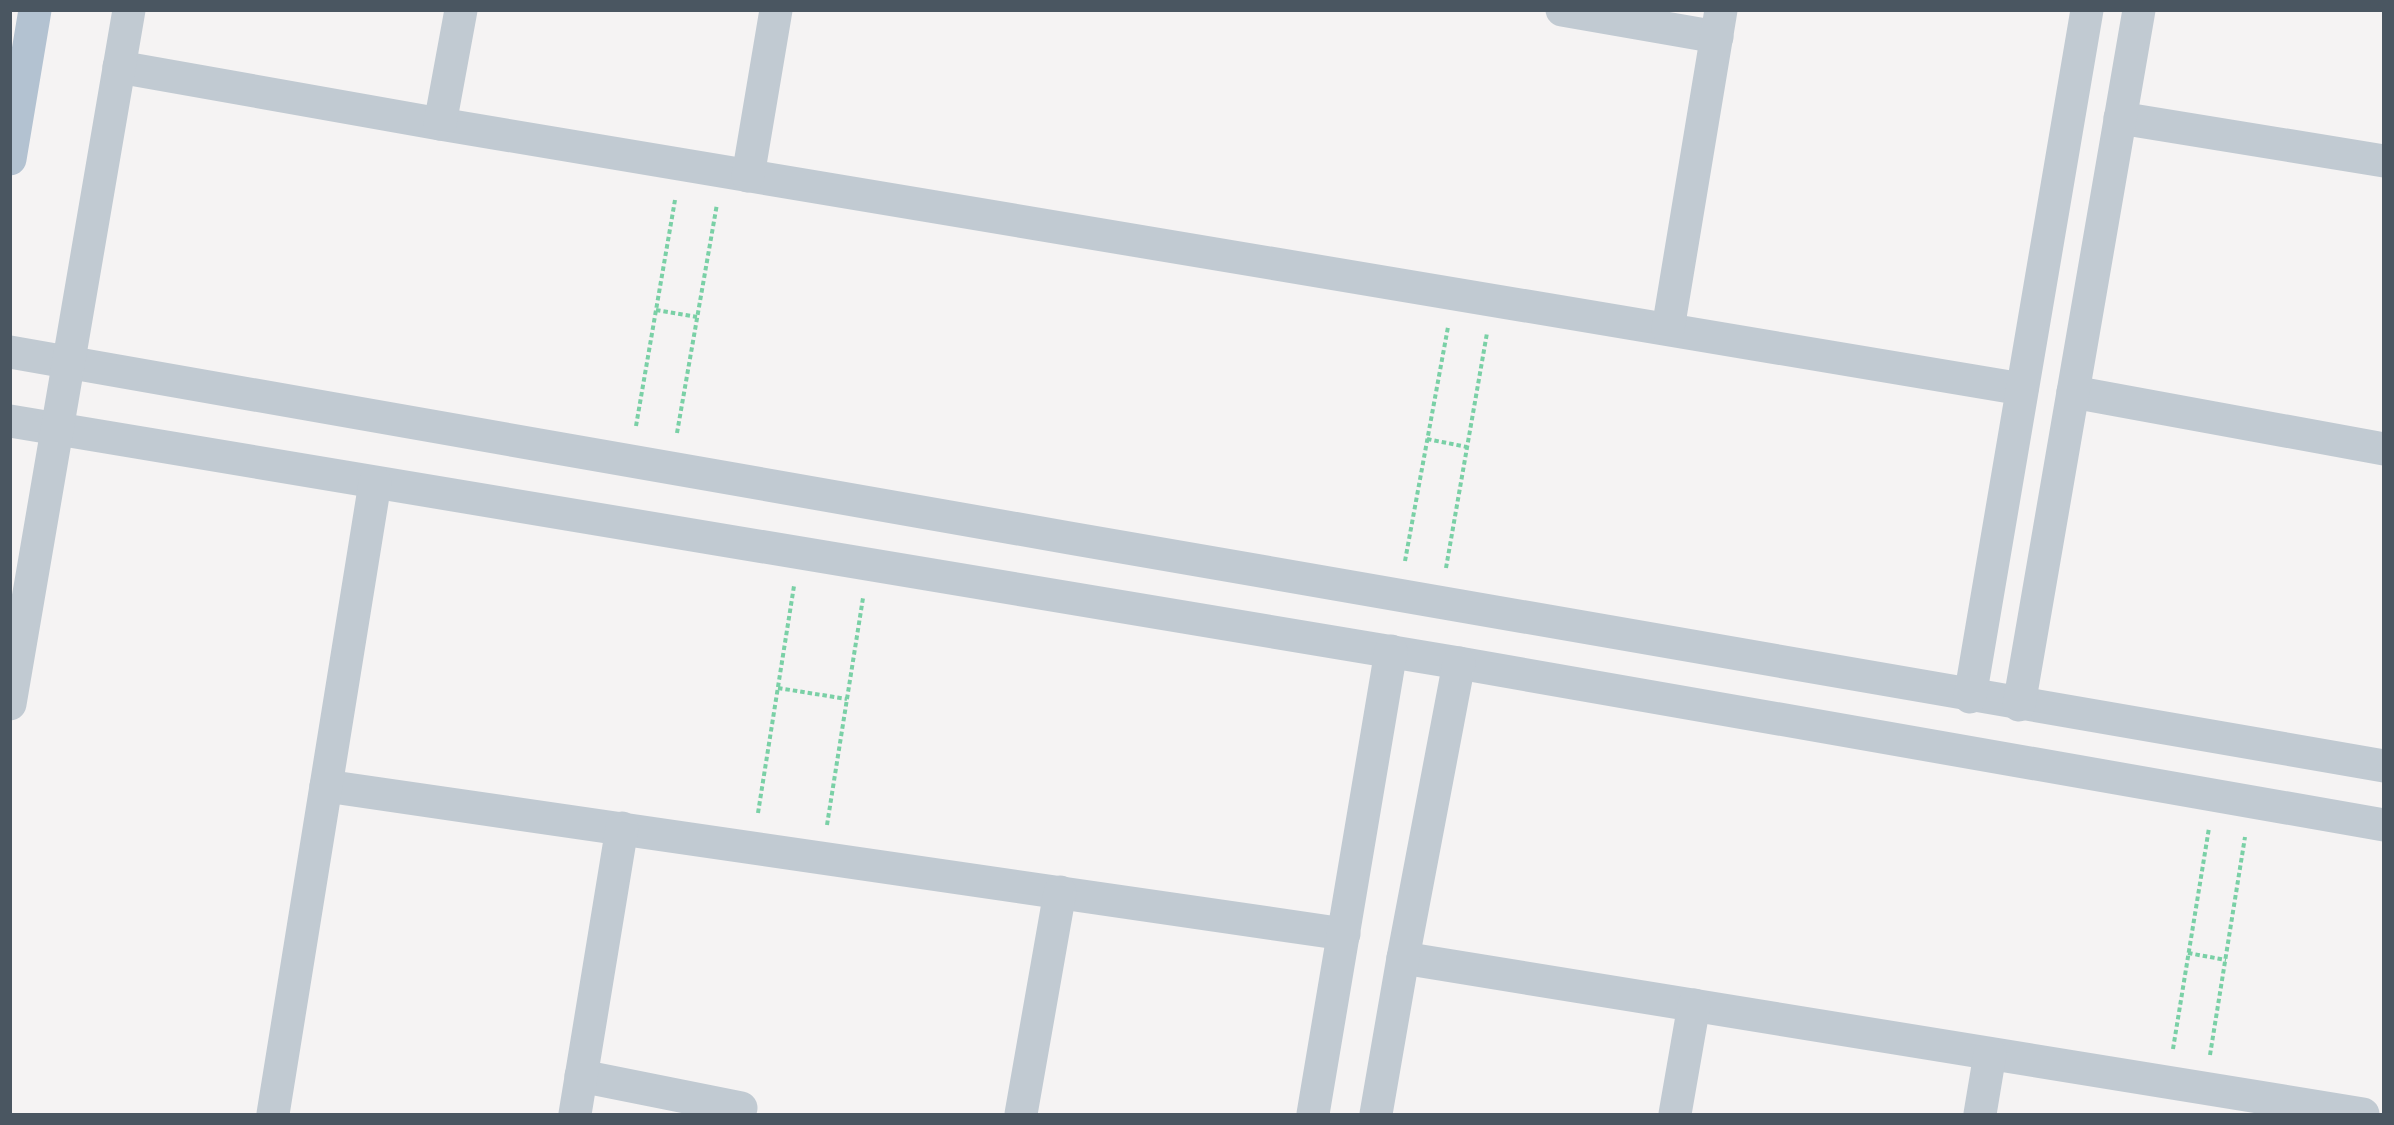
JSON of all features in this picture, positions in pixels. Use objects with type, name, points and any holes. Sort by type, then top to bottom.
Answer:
[{"type":"main road","points":[[10,159],[36,10]]},
{"type":"street","points":[[10,704],[129,10]]},
{"type":"street","points":[[440,124],[461,10]]},
{"type":"street","points":[[736,173],[776,10]]},
{"type":"street","points":[[1562,10],[1719,24],[1668,329]]},
{"type":"street","points":[[1970,697],[2087,10]]},
{"type":"street","points":[[2019,705],[2139,10]]},
{"type":"street","points":[[119,67],[440,124],[2022,390]]},
{"type":"street","points":[[2120,118],[2384,161]]},
{"type":"street","points":[[10,352],[1399,598],[2384,766]]},
{"type":"street","points":[[2073,392],[2384,449]]},
{"type":"street","points":[[10,421],[1391,651],[2384,825]]},
{"type":"street","points":[[273,1114],[375,483]]},
{"type":"street","points":[[1313,1114],[1391,651]]},
{"type":"street","points":[[1376,1114],[1459,663]]},
{"type":"street","points":[[326,786],[1344,934]]},
{"type":"street","points":[[575,1114],[622,828]]},
{"type":"street","points":[[1021,1114],[1060,892]]},
{"type":"street","points":[[1403,958],[2363,1114]]},
{"type":"street","points":[[1675,1114],[1694,1005]]},
{"type":"street","points":[[1980,1114],[1990,1054]]},
{"type":"street","points":[[581,1076],[741,1108]]},
{"type":"path","points":[[630,460],[681,164]]},
{"type":"path","points":[[672,468],[697,317],[736,173]]},
{"type":"path","points":[[1399,598],[1454,294]]},
{"type":"path","points":[[1439,604],[1493,302]]},
{"type":"path","points":[[656,310],[697,317]]},
{"type":"path","points":[[1427,439],[1467,447]]},
{"type":"path","points":[[753,847],[800,553]]},
{"type":"path","points":[[822,858],[869,565]]},
{"type":"path","points":[[778,687],[848,699]]},
{"type":"path","points":[[2167,1082],[2214,795]]},
{"type":"path","points":[[2205,1088],[2251,802]]},
{"type":"path","points":[[2188,953],[2226,960]]}]
